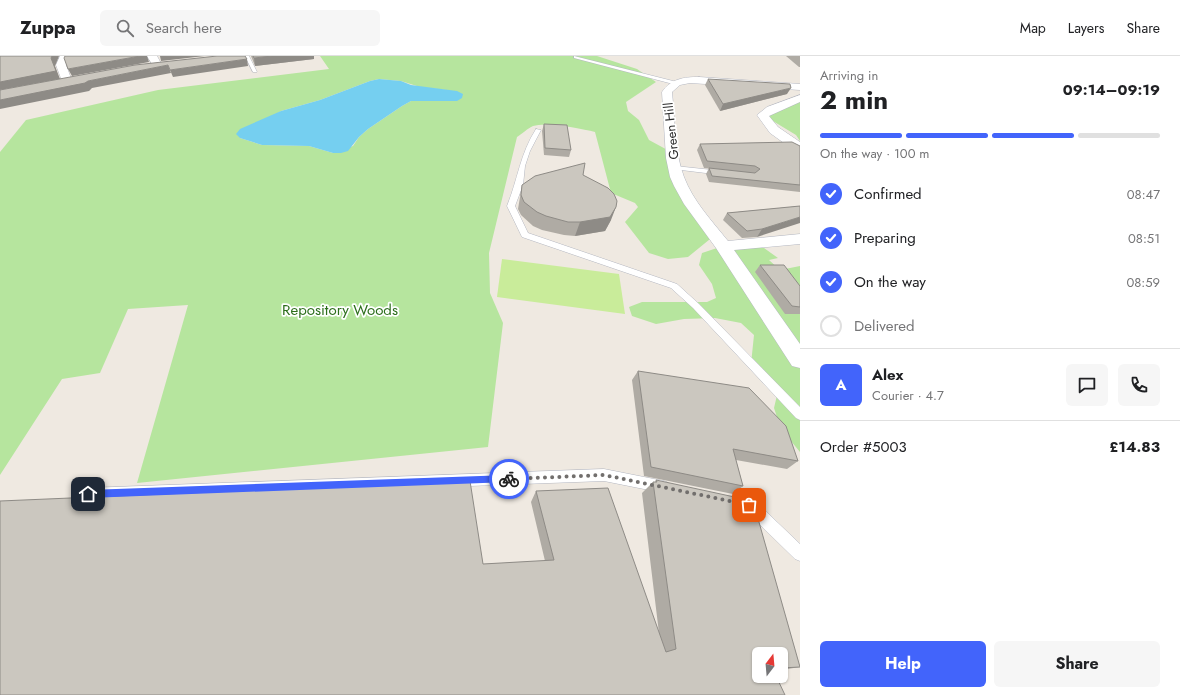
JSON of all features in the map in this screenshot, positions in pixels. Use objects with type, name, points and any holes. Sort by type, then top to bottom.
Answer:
[{"type":"street","points":[[65,56],[61,65],[67,81]]},
{"type":"street","points":[[152,56],[157,66]]},
{"type":"street","name":"Green Hill","points":[[800,87],[684,80],[669,87],[667,92],[675,168],[685,194],[723,246],[800,360]]},
{"type":"street","points":[[800,98],[794,102],[768,110],[763,115],[766,122],[773,130],[800,148]]},
{"type":"street","points":[[723,246],[800,239]]},
{"type":"lane","points":[[247,56],[255,71]]},
{"type":"lane","points":[[576,57],[675,84]]},
{"type":"lane","points":[[538,130],[527,151],[522,166],[519,185],[511,206],[525,235],[674,286],[696,306],[800,415]]},
{"type":"lane","points":[[675,168],[728,174]]},
{"type":"lane","points":[[88,494],[604,475],[680,491]]},
{"type":"lane","points":[[734,502],[749,505],[800,554]]},
{"type":"green space","name":"Repository Woods","points":[[320,56],[597,56],[637,69],[656,82],[626,102],[628,111],[639,120],[649,140],[673,153],[674,161],[715,235],[688,257],[668,259],[649,253],[625,222],[638,207],[635,203],[611,193],[595,132],[555,125],[533,126],[517,137],[489,253],[490,293],[503,323],[488,447],[137,483],[188,305],[128,309],[100,373],[62,379],[0,475],[0,152],[26,120],[158,90],[329,69]],"holes":[[[379,79],[401,81],[420,87],[446,90],[421,101],[411,101],[402,106],[368,129],[359,137],[353,146],[333,153],[309,146],[262,145],[240,138],[281,111],[320,100],[370,81]]]},
{"type":"green space","points":[[793,102],[800,102],[800,141],[796,135],[763,115]]},
{"type":"green space","points":[[745,244],[764,248],[778,258],[769,260],[780,270],[800,266],[800,452],[781,429],[774,408],[778,391],[751,364],[754,335],[741,323],[715,318],[684,319],[656,324],[632,316],[629,307],[642,302],[707,302],[716,298],[712,284],[699,265],[702,253],[717,248]]},
{"type":"green space","points":[[502,259],[619,274],[625,314],[497,297]]},
{"type":"water","points":[[379,79],[401,81],[411,85],[457,91],[463,94],[462,98],[457,101],[411,101],[368,129],[359,137],[348,151],[341,153],[333,153],[309,146],[262,145],[240,138],[236,134],[240,129],[281,111],[320,100]]},
{"type":"building","points":[[0,56],[52,56],[51,58],[56,71],[0,82]]},
{"type":"building","points":[[65,56],[140,56],[68,69],[64,58]]},
{"type":"building","points":[[217,56],[245,56],[247,59],[170,70],[168,65],[0,100],[0,90],[135,65]]},
{"type":"building","points":[[253,56],[272,56],[254,58]]},
{"type":"building","points":[[708,79],[790,84],[791,88],[723,104]]},
{"type":"building","points":[[544,124],[567,125],[571,150],[545,148]]},
{"type":"building","points":[[792,142],[800,146],[800,185],[712,176],[709,168],[755,173],[760,169],[755,166],[707,161],[700,144]]},
{"type":"building","points":[[585,163],[583,175],[608,188],[614,194],[617,201],[616,207],[610,217],[580,222],[568,222],[537,212],[524,202],[521,195],[522,185],[535,176]]},
{"type":"building","points":[[800,206],[800,217],[762,229],[747,231],[727,213]]},
{"type":"building","points":[[760,265],[784,265],[800,286],[800,307],[792,306]]},
{"type":"building","points":[[638,371],[749,388],[786,426],[798,461],[733,449],[743,486],[651,467]]},
{"type":"building","points":[[656,480],[753,501],[800,667],[788,668],[788,647],[752,647],[752,683],[779,683],[785,695],[0,695],[0,501],[470,481],[483,564],[554,560],[536,491],[608,488],[666,652],[676,649],[653,482],[657,482]]},
{"type":"way so far","points":[[509,479],[604,475],[749,505]]},
{"type":"route","points":[[88,494],[509,479]]}]
